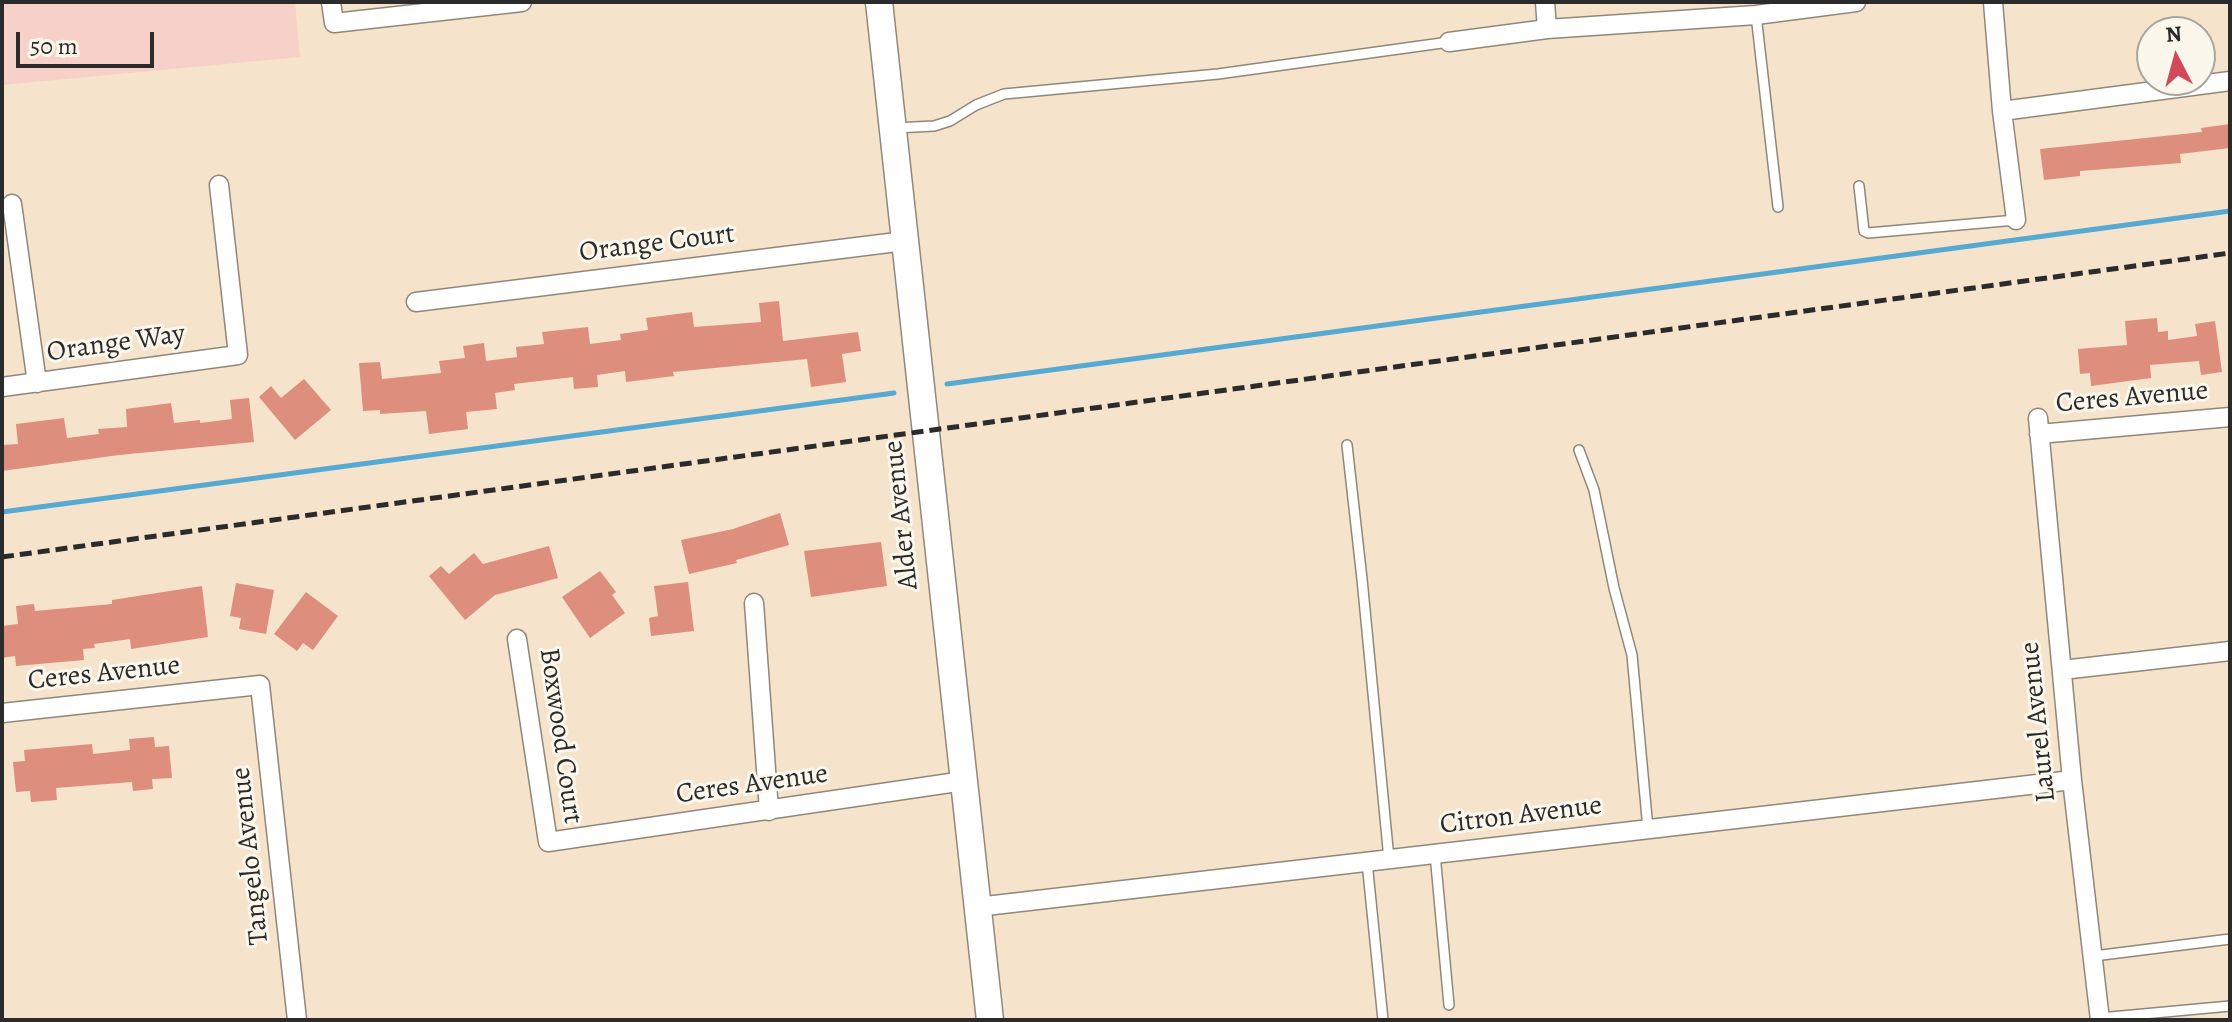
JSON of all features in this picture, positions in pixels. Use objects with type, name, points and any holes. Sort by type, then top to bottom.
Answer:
[{"type":"main road","name":"Alder Avenue","points":[[879,2],[990,1020]]},
{"type":"street","points":[[331,2],[334,23],[522,2]]},
{"type":"street","points":[[1545,2],[1547,29]]},
{"type":"street","points":[[1449,42],[1547,29],[1756,15],[1856,2]]},
{"type":"street","points":[[1993,2],[2002,111],[2016,220]]},
{"type":"street","points":[[2002,111],[2230,81]]},
{"type":"street","name":"Orange Way","points":[[2,387],[238,355],[219,185]]},
{"type":"street","points":[[12,204],[37,383]]},
{"type":"street","name":"Orange Court","points":[[416,302],[905,241]]},
{"type":"street","name":"Ceres Avenue","points":[[2038,426],[2230,417]]},
{"type":"street","name":"Laurel Avenue","points":[[2038,426],[2072,780],[2100,1019]]},
{"type":"street","points":[[754,603],[769,811]]},
{"type":"street","name":"Boxwood Court","points":[[517,639],[548,842]]},
{"type":"street","points":[[2062,670],[2230,651]]},
{"type":"street","name":"Ceres Avenue","points":[[2,713],[260,685]]},
{"type":"street","name":"Tangelo Avenue","points":[[260,685],[297,1020]]},
{"type":"street","name":"Citron Avenue","points":[[977,907],[2072,780]]},
{"type":"street","name":"Ceres Avenue","points":[[548,842],[964,781]]},
{"type":"lane","points":[[1756,15],[1778,207]]},
{"type":"lane","points":[[893,128],[934,126],[1004,94],[1218,74],[1449,42]]},
{"type":"lane","points":[[1859,186],[1864,231],[1868,233],[2016,220]]},
{"type":"lane","points":[[1347,445],[1389,859]]},
{"type":"lane","points":[[1579,450],[1594,490],[1614,588],[1632,655],[1648,829]]},
{"type":"lane","points":[[1435,854],[1449,1005]]},
{"type":"lane","points":[[1367,862],[1383,1020]]},
{"type":"lane","points":[[2094,956],[2230,939]]},
{"type":"lane","points":[[2100,1019],[2230,1006]]},
{"type":"shaded area","points":[[2,2],[295,2],[300,57],[2,85]]},
{"type":"building","points":[[2230,124],[2230,148],[2180,154],[2181,163],[2080,171],[2080,176],[2044,180],[2040,149],[2202,132],[2201,128]]},
{"type":"building","points":[[779,301],[783,341],[858,332],[861,351],[842,354],[846,382],[811,387],[807,359],[673,372],[674,376],[626,382],[625,371],[597,375],[598,387],[574,389],[573,377],[514,384],[515,390],[495,393],[497,409],[466,412],[468,429],[429,434],[426,411],[380,414],[380,410],[363,411],[359,363],[380,362],[382,379],[441,373],[439,361],[465,358],[463,346],[484,343],[486,361],[517,357],[516,347],[544,344],[542,332],[588,327],[590,344],[621,340],[620,334],[648,330],[646,318],[692,312],[694,327],[761,322],[759,303]]},
{"type":"building","points":[[2157,318],[2158,332],[2168,331],[2168,340],[2197,336],[2195,324],[2215,321],[2222,372],[2201,375],[2199,361],[2150,365],[2151,378],[2091,386],[2090,373],[2080,374],[2078,349],[2127,345],[2125,321]]},
{"type":"building","points":[[304,379],[331,410],[295,440],[259,397],[271,386],[281,398]]},
{"type":"building","points":[[249,398],[254,442],[119,455],[2,471],[2,445],[18,444],[16,424],[64,418],[67,438],[99,434],[98,429],[127,427],[126,409],[171,403],[174,423],[232,419],[230,400]]},
{"type":"building","points":[[780,513],[789,545],[736,560],[737,563],[689,574],[681,540],[733,529]]},
{"type":"building","points":[[881,542],[887,586],[811,597],[804,551]]},
{"type":"building","points":[[549,546],[558,578],[495,595],[465,620],[429,576],[441,566],[449,574],[474,553],[483,564]]},
{"type":"building","points":[[600,571],[616,592],[612,595],[625,613],[590,638],[562,597]]},
{"type":"building","points":[[688,582],[694,631],[651,636],[649,618],[658,616],[654,586]]},
{"type":"building","points":[[236,583],[274,590],[266,634],[239,629],[241,618],[230,616]]},
{"type":"building","points":[[202,586],[208,637],[131,649],[130,639],[94,644],[95,648],[83,649],[84,660],[16,666],[15,656],[2,658],[2,626],[18,624],[16,606],[34,604],[35,611],[112,604],[112,600]]},
{"type":"building","points":[[306,592],[338,616],[313,650],[303,643],[297,651],[274,634]]},
{"type":"building","points":[[154,737],[155,747],[169,746],[172,778],[152,779],[153,789],[133,791],[132,782],[56,788],[57,800],[31,802],[30,791],[16,792],[13,762],[25,761],[24,750],[92,744],[93,754],[130,750],[129,739]]},
{"type":"waterway","points":[[947,384],[2230,211]]},
{"type":"waterway","points":[[2,512],[894,393]]},
{"type":"railway","points":[[2,557],[2230,253]]}]
